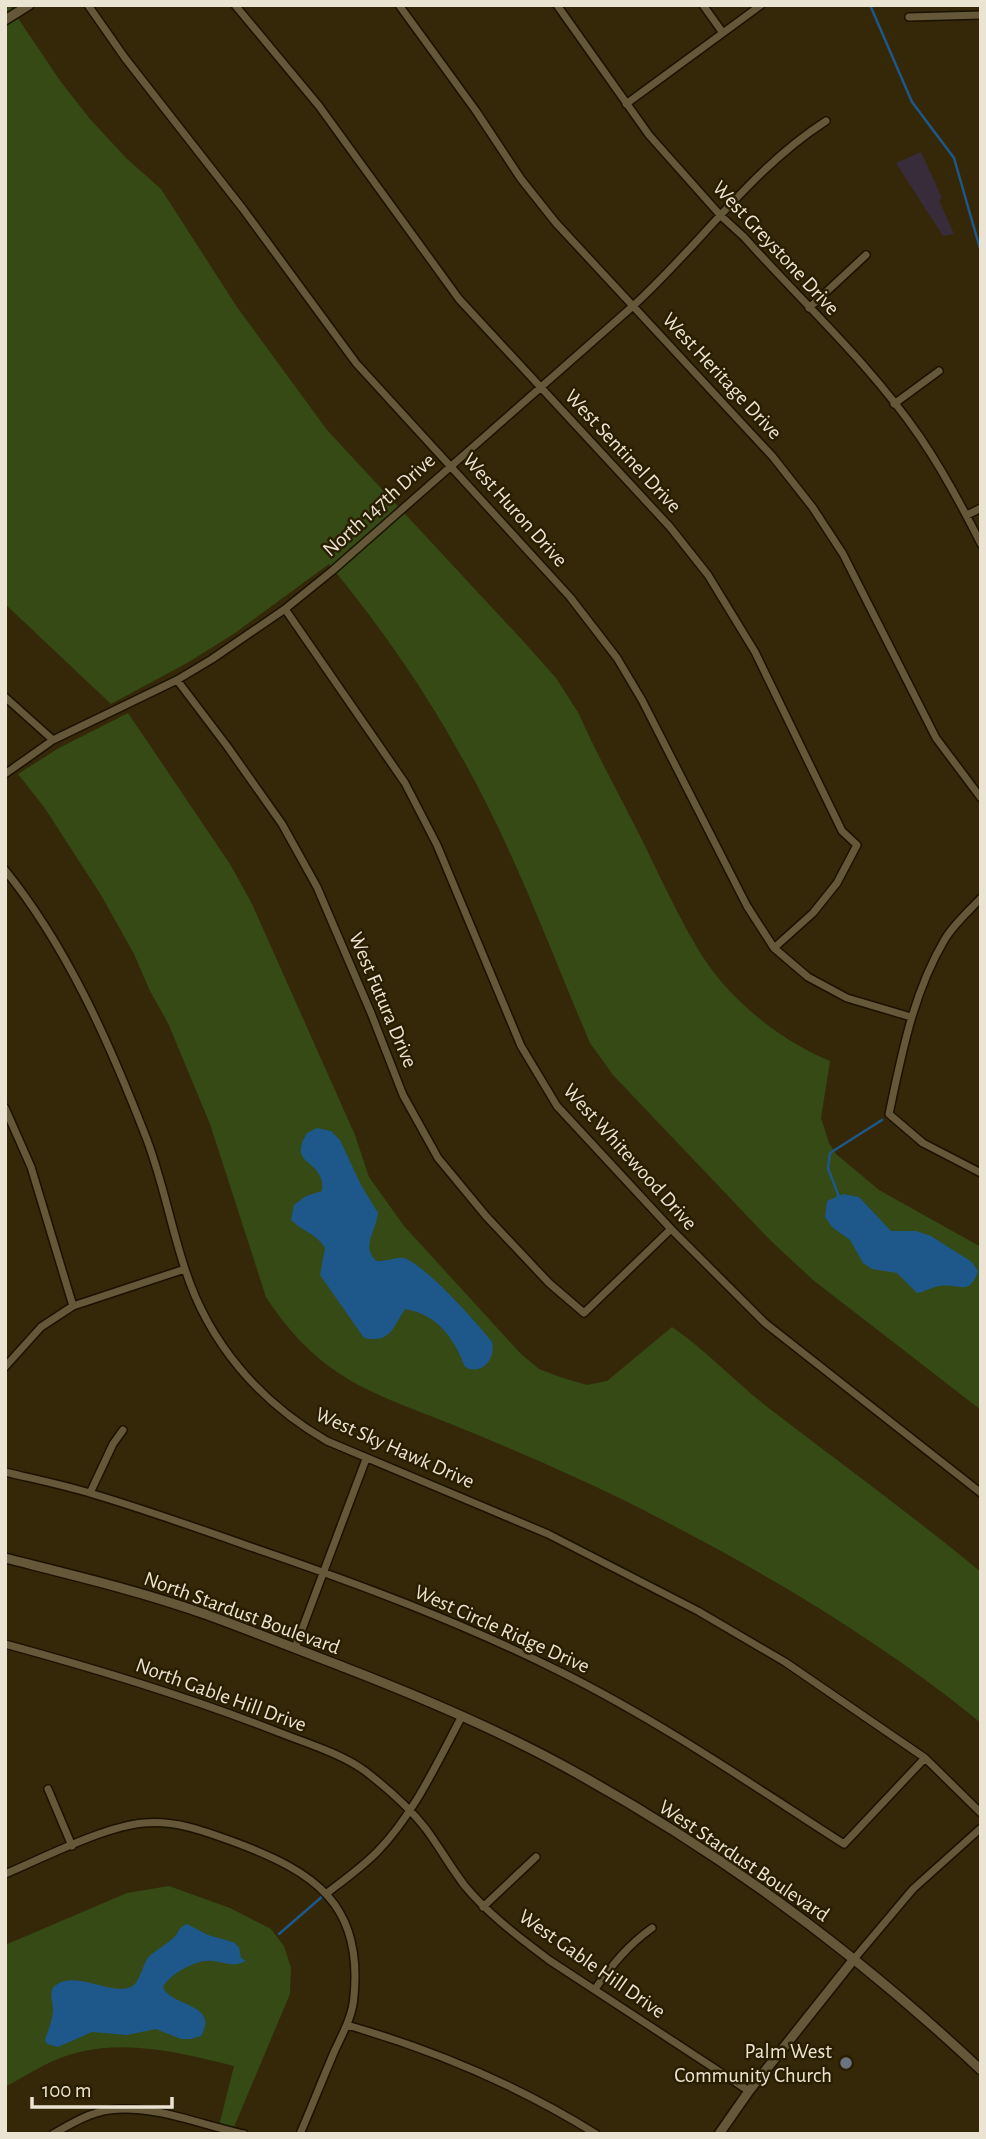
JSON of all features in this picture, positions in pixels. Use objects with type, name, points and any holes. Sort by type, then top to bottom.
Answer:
[{"type":"street","points":[[5,20],[29,5]]},
{"type":"street","name":"West Huron Drive","points":[[88,5],[125,58],[243,209],[356,363],[570,597],[617,658],[642,700],[747,906],[774,948],[808,977],[847,998],[911,1017]]},
{"type":"street","name":"West Sentinel Drive","points":[[235,5],[319,106],[459,299],[670,527],[708,576],[755,652],[842,831],[857,845],[837,883],[813,913],[774,948]]},
{"type":"street","name":"West Heritage Drive","points":[[399,5],[476,111],[521,179],[556,223],[773,457],[813,508],[843,554],[936,738],[981,798]]},
{"type":"street","name":"West Greystone Drive","points":[[557,5],[649,135],[894,404],[920,438],[967,515],[981,544]]},
{"type":"street","points":[[704,5],[723,33]]},
{"type":"street","points":[[625,104],[761,5]]},
{"type":"street","points":[[909,18],[981,15]]},
{"type":"street","name":"North 147th Drive","points":[[5,774],[53,740],[177,680],[285,609],[332,571],[633,306],[770,165],[826,121]]},
{"type":"street","points":[[809,308],[866,256]]},
{"type":"street","points":[[894,404],[939,371]]},
{"type":"street","points":[[967,515],[981,508]]},
{"type":"street","name":"West Whitewood Drive","points":[[285,609],[405,783],[437,845],[521,1046],[557,1107],[671,1229],[765,1323],[981,1493]]},
{"type":"street","name":"West Futura Drive","points":[[177,680],[282,824],[317,887],[403,1095],[438,1158],[486,1216],[550,1283],[584,1313],[671,1229]]},
{"type":"street","points":[[5,696],[53,740]]},
{"type":"street","name":"West Sky Hawk Drive","points":[[5,870],[24,893],[65,958],[103,1034],[145,1134],[185,1269],[215,1335],[237,1367],[266,1397],[299,1424],[327,1441],[548,1534],[698,1611],[833,1693],[925,1758],[981,1813]]},
{"type":"street","points":[[981,898],[946,936],[922,986],[911,1017],[889,1114],[923,1143],[981,1173]]},
{"type":"street","points":[[5,1108],[31,1167],[73,1306]]},
{"type":"street","points":[[5,1367],[41,1327],[73,1306],[185,1269]]},
{"type":"street","points":[[90,1493],[113,1444],[123,1430]]},
{"type":"street","points":[[295,1648],[366,1459]]},
{"type":"street","name":"West Circle Ridge Drive","points":[[5,1472],[90,1493],[324,1572],[471,1630],[565,1674],[695,1748],[844,1844],[925,1758]]},
{"type":"street","name":"North Stardust Boulevard","points":[[5,1558],[96,1581],[204,1614],[462,1716]]},
{"type":"street","name":"North Gable Hill Drive","points":[[5,1644],[161,1690],[326,1751],[363,1769],[410,1810]]},
{"type":"street","points":[[327,1893],[378,1851],[410,1810],[462,1716]]},
{"type":"street","name":"West Stardust Boulevard","points":[[462,1716],[580,1775],[717,1858],[854,1959],[981,2070]]},
{"type":"street","points":[[48,1789],[72,1846]]},
{"type":"street","name":"West Gable Hill Drive","points":[[410,1810],[483,1907],[549,1960],[749,2091]]},
{"type":"street","points":[[5,1874],[118,1828],[167,1822],[211,1833],[273,1857],[290,1865],[327,1893],[345,1923],[355,1964],[354,1997],[347,2025],[300,2134]]},
{"type":"street","points":[[719,2134],[749,2091],[912,1891],[981,1828]]},
{"type":"street","points":[[483,1907],[536,1857]]},
{"type":"street","points":[[595,1989],[617,1958],[634,1940],[652,1928]]},
{"type":"street","points":[[347,2025],[467,2067],[535,2098],[596,2134]]},
{"type":"street","points":[[53,2134],[90,2115],[109,2110],[131,2109],[244,2134]]},
{"type":"shaded area","points":[[921,152],[942,198],[939,200],[954,234],[943,236],[896,163]]},
{"type":"green space","points":[[5,5],[9,5],[61,82],[90,119],[126,158],[161,189],[237,307],[327,430],[556,678],[579,714],[673,903],[707,963],[736,998],[771,1028],[830,1061],[821,1118],[829,1143],[836,1154],[879,1190],[981,1247],[981,1410],[813,1280],[770,1240],[613,1075],[590,1043],[514,861],[461,756],[400,657],[329,564],[235,633],[187,663],[111,704],[5,604]]},
{"type":"green space","points":[[128,713],[230,864],[252,904],[355,1135],[369,1177],[404,1226],[521,1354],[539,1369],[587,1385],[607,1381],[672,1327],[770,1409],[981,1572],[981,1723],[863,1636],[780,1584],[651,1514],[585,1482],[357,1384],[310,1351],[288,1327],[266,1297],[210,1124],[168,1023],[101,895],[44,807],[18,774],[59,748]]},
{"type":"green space","points":[[169,1886],[230,1908],[271,1929],[284,1946],[291,1968],[290,1994],[231,2134],[217,2134],[234,2066],[191,2056],[127,2047],[84,2051],[56,2060],[5,2087],[5,1945],[127,1893]]},
{"type":"water","points":[[317,1128],[331,1131],[340,1140],[361,1185],[378,1213],[370,1244],[376,1261],[403,1258],[412,1262],[450,1295],[492,1342],[490,1360],[482,1368],[465,1367],[450,1337],[436,1322],[417,1312],[405,1309],[390,1333],[380,1338],[364,1338],[320,1275],[325,1248],[291,1220],[294,1205],[306,1196],[322,1191],[318,1173],[305,1160],[301,1150],[307,1133]]},
{"type":"water","points":[[843,1194],[859,1197],[891,1231],[916,1231],[931,1236],[972,1262],[978,1271],[975,1279],[963,1287],[940,1286],[917,1293],[897,1273],[872,1269],[863,1263],[850,1240],[832,1227],[825,1217],[827,1201]]},
{"type":"water","points":[[187,1924],[208,1935],[233,1942],[239,1947],[241,1958],[246,1961],[233,1964],[199,1962],[178,1973],[163,1987],[204,2017],[205,2025],[201,2036],[181,2039],[156,2029],[127,2035],[92,2032],[58,2047],[47,2044],[45,2040],[53,2013],[52,1990],[60,1982],[70,1980],[113,1988],[131,1987],[139,1978],[147,1959]]},
{"type":"waterway","points":[[870,5],[912,102],[954,158],[981,252]]},
{"type":"waterway","points":[[839,1197],[828,1168],[830,1153],[882,1120]]},
{"type":"waterway","points":[[279,1934],[324,1895]]},
{"type":"place","name":"Palm West Community Church","points":[[846,2063]]}]
